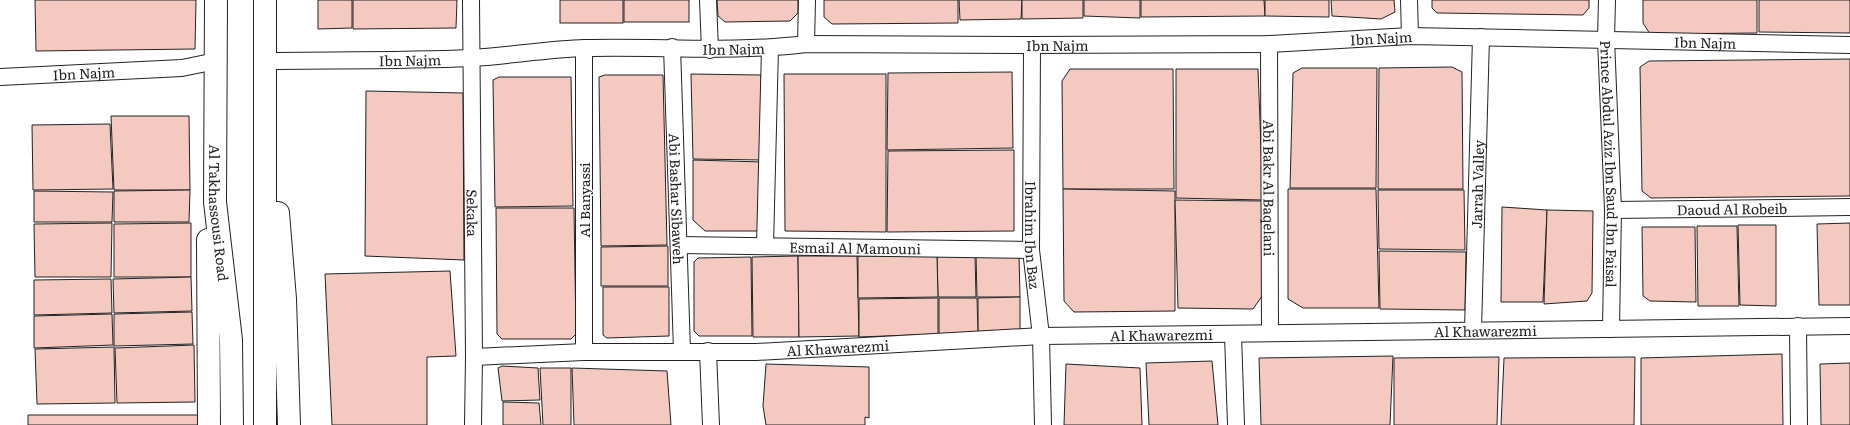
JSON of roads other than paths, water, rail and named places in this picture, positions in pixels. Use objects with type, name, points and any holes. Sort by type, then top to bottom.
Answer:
[{"type":"main road","name":"Al Takhassousi Road","points":[[216,0],[215,202],[231,340],[232,425]]},
{"type":"main road","points":[[265,0],[265,425]]},
{"type":"main road","points":[[265,61],[285,299],[289,425]]},
{"type":"main road","points":[[209,425],[208,245],[215,202]]},
{"type":"street","name":"Sekaka","points":[[471,0],[474,356],[473,425]]},
{"type":"street","points":[[708,0],[710,50]]},
{"type":"street","points":[[806,44],[807,0]]},
{"type":"street","points":[[1409,0],[1410,36]]},
{"type":"street","name":"Prince Abdul Aziz Ibn Saud Ibn Faisal","points":[[1607,0],[1606,39],[1613,210],[1611,328]]},
{"type":"street","name":"Ibn Najm","points":[[265,61],[471,58],[584,48],[672,47],[710,50],[770,48],[806,44],[1269,44],[1410,36],[1850,45]]},
{"type":"street","name":"Jarrah Valley","points":[[1473,330],[1481,37]]},
{"type":"street","name":"Abi Bakr Al Baqelani","points":[[1269,44],[1270,333]]},
{"type":"street","name":"Ibrahim Ibn Baz","points":[[1032,45],[1031,250],[1041,336],[1043,425]]},
{"type":"street","name":"Abi Bashar Sibaweh","points":[[672,47],[682,351]]},
{"type":"street","name":"Al Banyassi","points":[[584,48],[584,352]]},
{"type":"street","points":[[765,246],[770,48]]},
{"type":"street","name":"Ibn Najm","points":[[0,77],[182,68],[216,61]]},
{"type":"street","name":"Daoud Al Robeib","points":[[1613,210],[1850,207]]},
{"type":"street","name":"Esmail Al Mamouni","points":[[679,244],[1031,250]]},
{"type":"street","points":[[1798,326],[1799,425]]},
{"type":"street","name":"Al Khawarezmi","points":[[474,356],[584,352],[756,352],[1041,336],[1850,326]]},
{"type":"street","points":[[1233,334],[1236,425]]},
{"type":"street","points":[[708,351],[711,425]]}]
